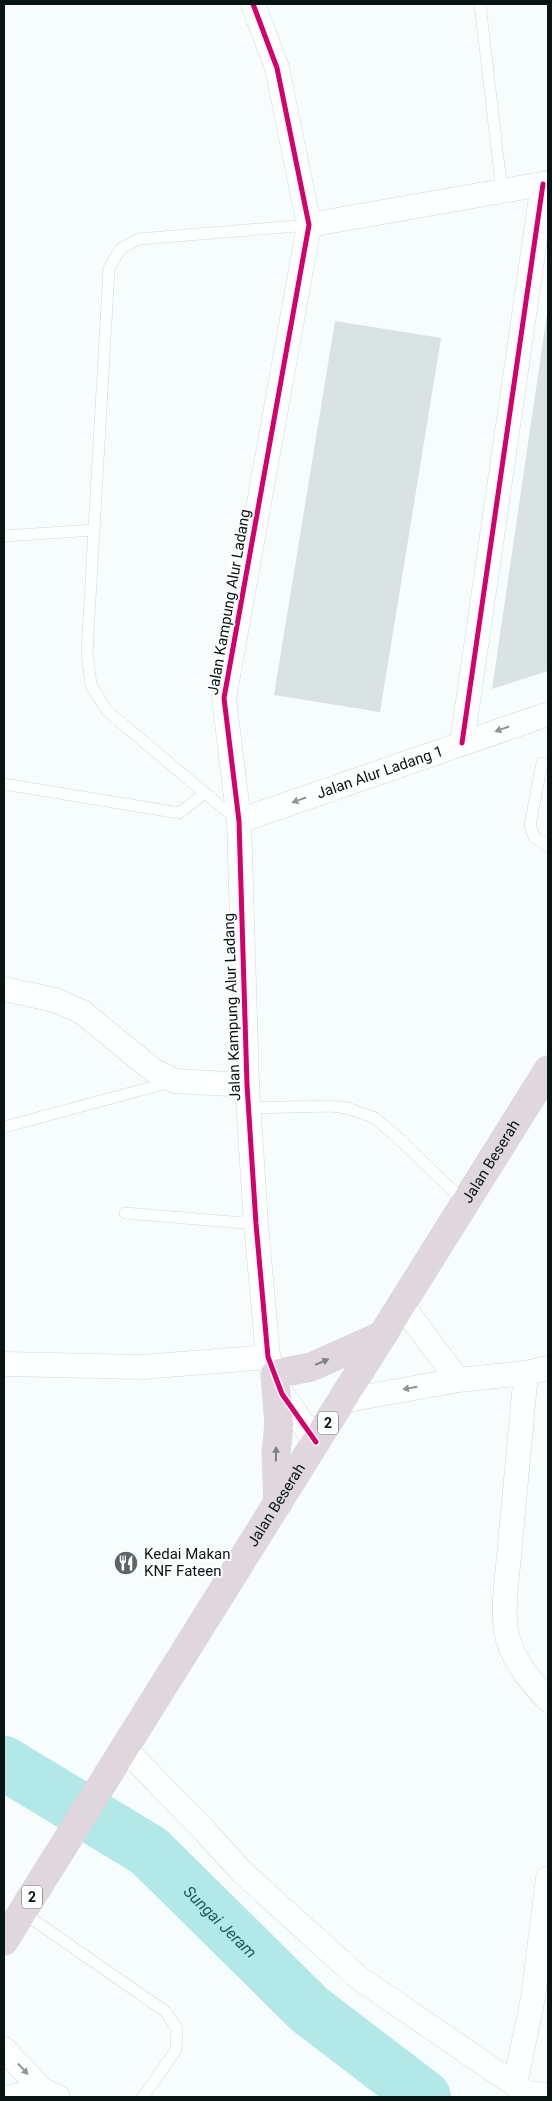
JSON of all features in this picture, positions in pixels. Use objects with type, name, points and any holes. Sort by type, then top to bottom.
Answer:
[{"type":"highway","name":"Jalan Beserah","points":[[4,1942],[548,1070]]},
{"type":"highway","points":[[278,1503],[276,1453],[279,1424],[271,1366],[311,1367],[383,1335]]},
{"type":"street","name":"Jalan Kampung Alur Ladang","points":[[253,4],[277,68],[309,225],[224,698],[238,821],[248,1096],[256,1224],[271,1366],[282,1394],[316,1442]]},
{"type":"street","points":[[309,225],[546,183],[462,743]]},
{"type":"street","name":"Jalan Alur Ladang 1","points":[[238,821],[548,714]]},
{"type":"street","points":[[4,989],[55,1000],[82,1012],[153,1070],[175,1081],[248,1096]]},
{"type":"street","points":[[402,1305],[458,1380]]},
{"type":"street","points":[[4,1364],[142,1367],[271,1366]]},
{"type":"street","points":[[342,1401],[458,1380],[537,1371],[505,1598],[505,1629],[511,1650],[535,1686],[548,1700]]},
{"type":"street","points":[[124,1748],[242,1872],[359,1978],[530,2092]]},
{"type":"street","points":[[530,2092],[533,1998],[548,1878]]},
{"type":"street","points":[[4,2049],[50,2094]]},
{"type":"street","points":[[10,2097],[50,2094]]},
{"type":"lane","points":[[480,4],[502,192]]},
{"type":"lane","points":[[238,821],[107,711],[91,685],[87,652],[109,269],[120,249],[139,239],[309,225]]},
{"type":"lane","points":[[4,536],[94,530]]},
{"type":"lane","points":[[542,763],[530,825],[534,837],[548,846]]},
{"type":"lane","points":[[4,784],[179,813],[206,793]]},
{"type":"lane","points":[[4,1127],[175,1081]]},
{"type":"lane","points":[[248,1096],[347,1108],[375,1118],[466,1203]]},
{"type":"lane","points":[[125,1213],[256,1224]]},
{"type":"lane","points":[[22,1912],[166,2012],[177,2029],[176,2050],[143,2097]]},
{"type":"building","points":[[547,314],[548,671],[492,689]]},
{"type":"building","points":[[335,321],[441,338],[380,712],[274,695]]},
{"type":"waterway","name":"Sungai Jeram","points":[[4,1763],[149,1851],[310,2010],[424,2097]]},
{"type":"cycle path","points":[[253,4],[277,68],[309,225],[224,698],[239,821],[247,1085],[256,1224],[268,1357],[282,1394],[316,1442]]},
{"type":"cycle path","points":[[462,743],[543,184]]},
{"type":"place","name":"Kedai Makan KNF Fateen","points":[[126,1563]]}]
